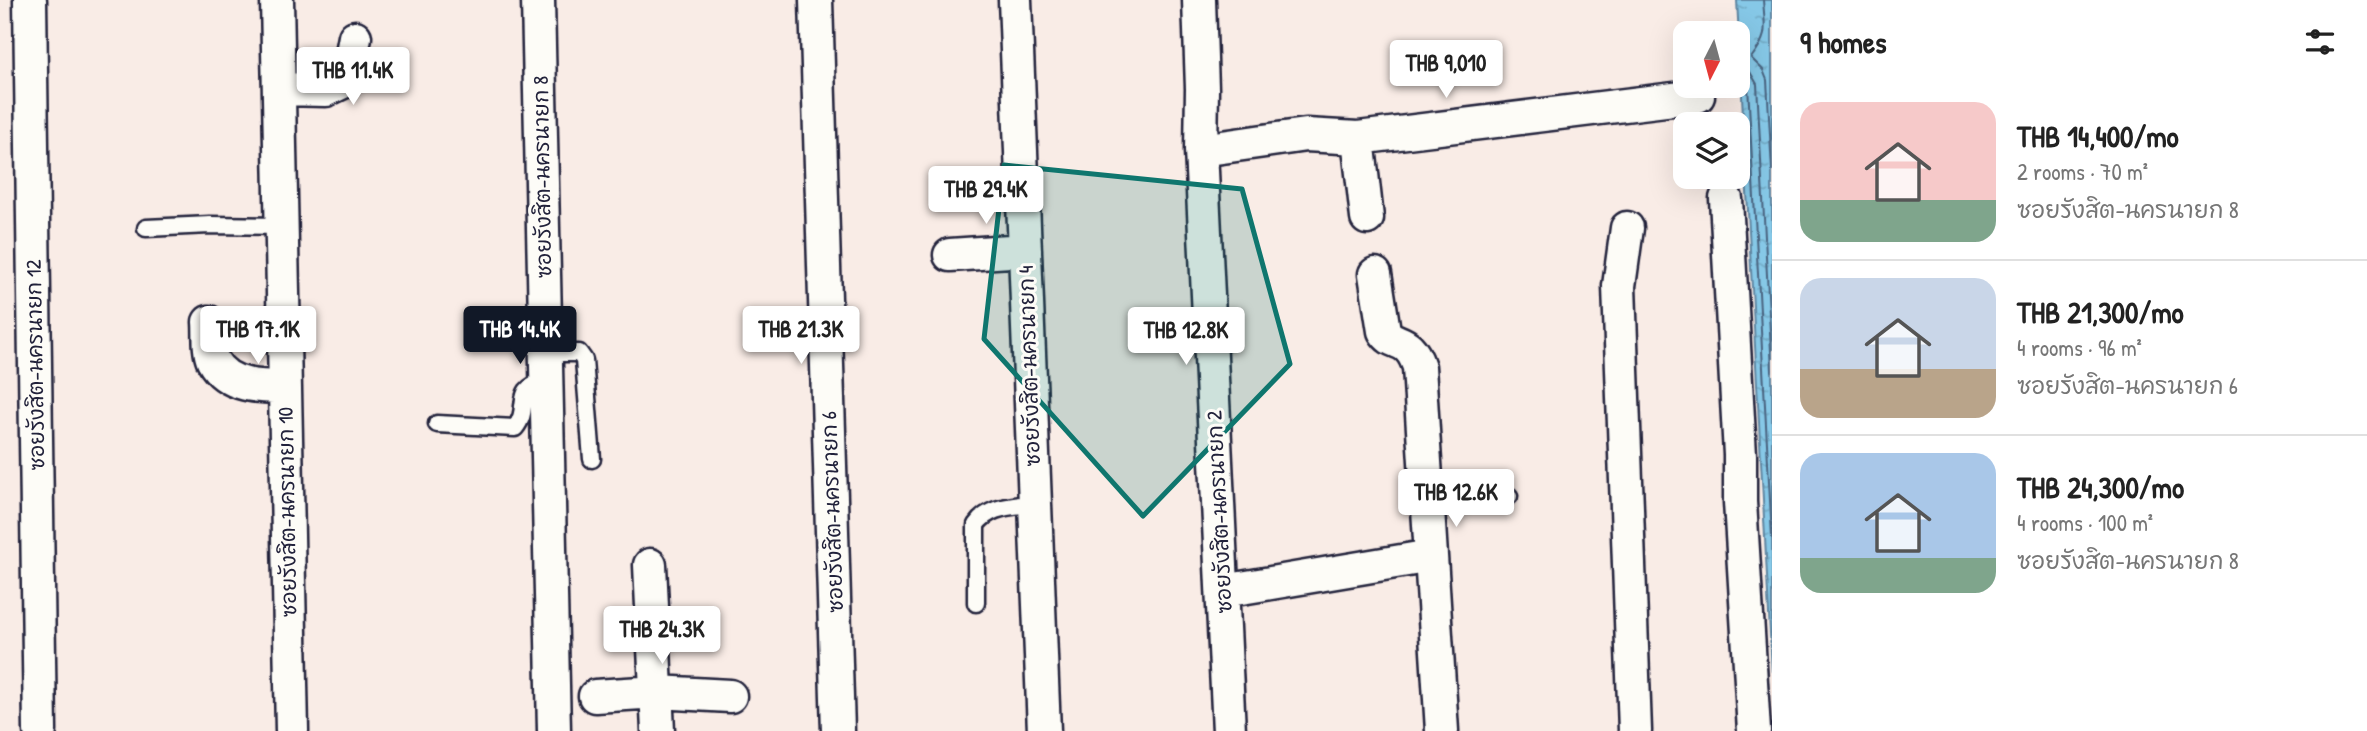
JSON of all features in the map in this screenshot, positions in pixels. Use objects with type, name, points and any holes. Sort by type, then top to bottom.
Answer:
[{"type":"street","name":"ซอยรังสิต-นครนายก 12","points":[[30,0],[40,731]]},
{"type":"street","name":"ซอยรังสิต-นครนายก 10","points":[[277,0],[292,731]]},
{"type":"street","name":"ซอยรังสิต-นครนายก 8","points":[[538,0],[554,731]]},
{"type":"street","name":"ซอยรังสิต-นครนายก 6","points":[[816,0],[838,731]]},
{"type":"street","name":"ซอยรังสิต-นครนายก 4","points":[[1016,0],[1044,731]]},
{"type":"street","name":"ซอยรังสิต-นครนายก 2","points":[[1199,0],[1201,150],[1229,731]]},
{"type":"street","points":[[279,89],[326,90],[347,80],[355,37]]},
{"type":"street","points":[[1201,150],[1306,135],[1358,138],[1682,98]]},
{"type":"street","points":[[1358,138],[1367,218]]},
{"type":"street","points":[[1726,199],[1754,731]]},
{"type":"street","points":[[1627,228],[1619,286],[1636,731]]},
{"type":"street","points":[[950,255],[1025,250]]},
{"type":"street","points":[[1375,274],[1384,331],[1388,337],[1406,344],[1415,353],[1419,367],[1442,731]]},
{"type":"street","points":[[209,321],[213,361],[223,372],[235,381],[255,386],[285,387]]},
{"type":"street","points":[[1223,591],[1431,556]]},
{"type":"street","points":[[650,565],[658,731]]},
{"type":"street","points":[[595,696],[657,692],[730,696]]},
{"type":"lane","points":[[146,228],[283,226]]},
{"type":"lane","points":[[437,424],[515,428],[522,420],[523,400],[527,389],[546,367],[579,353],[584,360],[592,459]]},
{"type":"lane","points":[[1429,502],[1510,496]]},
{"type":"lane","points":[[975,603],[976,525],[990,510],[1035,503]]},
{"type":"highlighted area","points":[[1004,165],[1242,189],[1290,364],[1143,516],[984,339]]},
{"type":"water","points":[[1737,0],[1772,0],[1772,672],[1747,189],[1750,189],[1750,112],[1743,112],[1742,98],[1750,98],[1750,21],[1738,21]]}]
